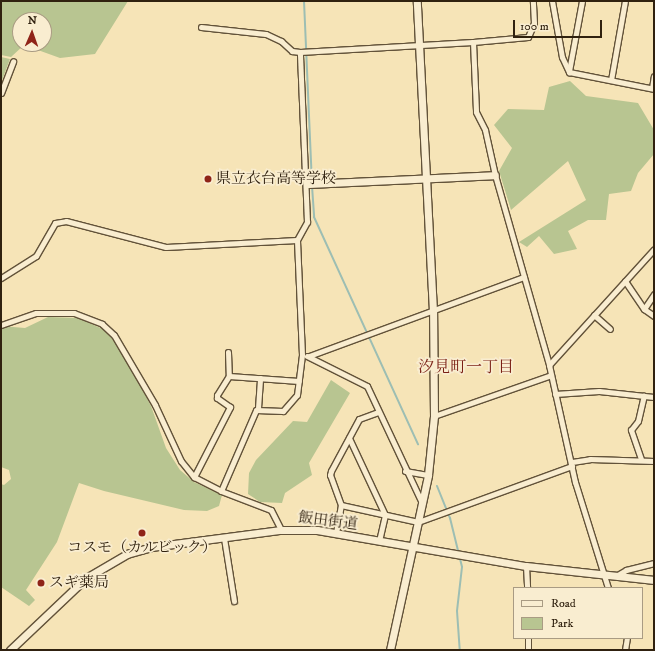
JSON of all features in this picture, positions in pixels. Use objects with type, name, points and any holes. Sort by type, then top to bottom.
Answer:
[{"type":"street","points":[[390,650],[428,475],[434,416],[432,311],[417,1]]},
{"type":"street","points":[[201,27],[266,34],[281,41],[292,50],[300,52],[473,42],[528,37],[534,23],[533,1]]},
{"type":"street","points":[[552,1],[562,57],[569,72]]},
{"type":"street","points":[[569,72],[582,1]]},
{"type":"street","points":[[611,80],[625,1]]},
{"type":"street","points":[[473,42],[475,106],[485,130],[494,176],[550,365],[555,394],[572,464],[608,587]]},
{"type":"street","points":[[258,408],[286,410],[297,396],[299,381],[302,355],[297,240],[307,222],[307,184],[300,52]]},
{"type":"street","points":[[1,93],[13,61]]},
{"type":"street","points":[[569,72],[653,88],[654,76]]},
{"type":"street","points":[[307,184],[494,176]]},
{"type":"street","points":[[1,278],[36,256],[55,223],[66,221],[166,247],[297,240]]},
{"type":"street","points":[[550,365],[654,249]]},
{"type":"street","points":[[309,356],[524,277]]},
{"type":"street","points":[[625,281],[644,309],[654,316]]},
{"type":"street","points":[[644,309],[654,294]]},
{"type":"street","points":[[1,325],[36,313],[74,313],[102,324],[114,335],[155,405],[181,461],[194,477],[221,491],[270,510],[282,530]]},
{"type":"street","points":[[594,315],[610,329]]},
{"type":"street","points":[[194,477],[230,407],[217,398],[217,395],[229,376],[228,352]]},
{"type":"street","points":[[302,355],[309,356],[367,386],[405,471],[422,503]]},
{"type":"street","points":[[434,416],[551,375]]},
{"type":"street","points":[[229,376],[299,381]]},
{"type":"street","points":[[221,491],[258,408],[260,378]]},
{"type":"street","points":[[555,394],[599,391],[654,397]]},
{"type":"street","points":[[641,459],[631,430],[638,421],[644,396]]},
{"type":"street","points":[[336,533],[341,505],[330,475],[359,419],[378,412]]},
{"type":"street","points":[[349,438],[385,515],[379,541]]},
{"type":"street","points":[[341,505],[418,522],[572,464],[590,459],[654,460]]},
{"type":"street","points":[[405,471],[428,475]]},
{"type":"street","name":"飯田街道","points":[[10,650],[86,578],[110,562],[151,547],[282,530],[317,530],[411,548],[526,566],[654,580]]},
{"type":"street","points":[[224,538],[234,600]]},
{"type":"street","points":[[616,576],[626,570],[654,564]]},
{"type":"street","points":[[526,566],[526,587]]},
{"type":"street","points":[[528,639],[528,650]]},
{"type":"street","points":[[625,650],[627,639]]},
{"type":"green space","points":[[1,1],[128,1],[95,54],[60,58],[43,52],[52,52],[52,12],[12,12],[12,52],[16,52],[11,57],[1,55]]},
{"type":"green space","points":[[1,57],[10,59],[1,83]]},
{"type":"green space","points":[[570,81],[586,96],[638,103],[654,130],[654,154],[638,173],[631,191],[609,194],[606,220],[588,220],[568,231],[577,249],[554,254],[539,236],[527,247],[519,242],[586,200],[568,161],[511,210],[499,171],[512,148],[494,125],[508,109],[544,110],[549,87]]},
{"type":"green space","points":[[48,317],[78,318],[105,330],[123,352],[151,406],[166,448],[180,470],[194,482],[222,495],[219,506],[207,511],[184,510],[104,491],[79,483],[57,542],[26,590],[35,600],[29,606],[1,587],[1,484],[4,485],[11,479],[9,470],[1,467],[1,326],[25,328]]},
{"type":"green space","points":[[331,380],[350,393],[309,463],[312,475],[285,493],[282,503],[260,502],[248,494],[249,473],[256,460],[293,421],[307,422]]},
{"type":"waterway","points":[[304,1],[312,182]]},
{"type":"waterway","points":[[312,186],[314,217],[418,444]]},
{"type":"waterway","points":[[437,486],[450,518],[462,567],[457,611],[460,650]]},
{"type":"place","name":"県立衣台高等学校","points":[[208,179]]},
{"type":"place","name":"コスモ（カルビック）","points":[[142,533]]},
{"type":"place","name":"スギ薬局","points":[[41,583]]},
{"type":"district","name":"汐見町一丁目","points":[[466,367]]}]
